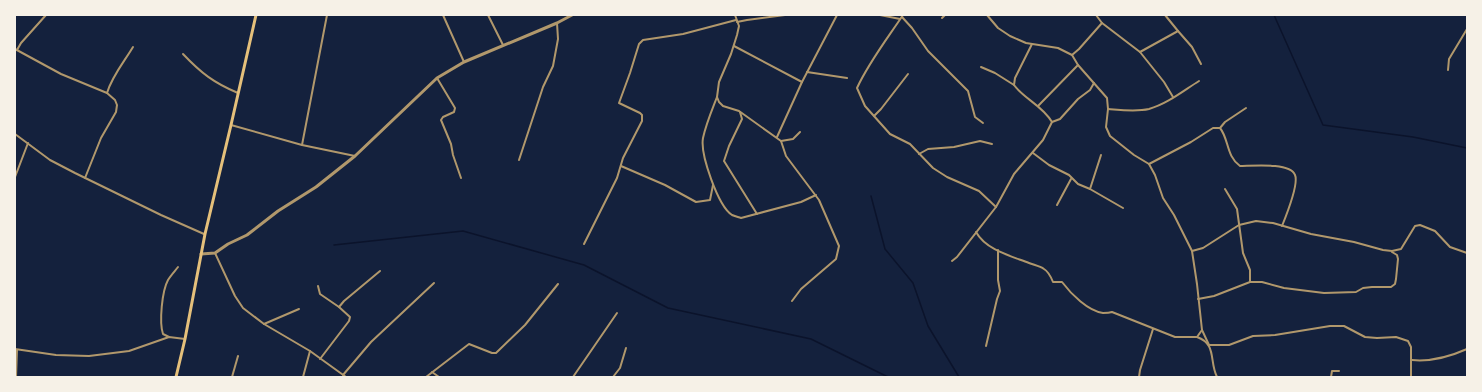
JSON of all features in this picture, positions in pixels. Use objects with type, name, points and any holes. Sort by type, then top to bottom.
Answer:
[{"type":"main road","points":[[176,377],[185,339],[205,234],[256,15]]},
{"type":"street","points":[[46,15],[16,49],[61,74],[107,93],[115,100],[117,105],[116,112],[101,138],[85,178]]},
{"type":"street","points":[[302,145],[327,15]]},
{"type":"street","points":[[444,15],[464,62]]},
{"type":"street","points":[[488,15],[503,45]]},
{"type":"street","points":[[201,254],[215,253],[247,234],[278,211],[316,187],[355,156],[437,78],[464,62],[557,23],[572,15]]},
{"type":"street","points":[[735,15],[739,26],[734,46],[719,82],[717,96],[703,139],[704,160],[721,202],[731,214],[741,218],[801,202],[816,196]]},
{"type":"street","points":[[584,244],[618,178],[626,152],[642,121],[642,115],[640,112],[620,103],[639,44],[643,40],[650,38],[683,34],[736,21],[785,15]]},
{"type":"street","points":[[777,137],[802,82],[837,15]]},
{"type":"street","points":[[880,15],[902,17],[912,28],[928,52],[968,91],[975,117],[983,123]]},
{"type":"street","points":[[942,18],[945,15]]},
{"type":"street","points":[[987,15],[998,28],[1010,36],[1026,43],[1058,48],[1072,55],[1078,65],[1107,98],[1108,109],[1106,127],[1110,136],[1134,155],[1149,164],[1155,175],[1163,198],[1174,215],[1192,251],[1202,330],[1210,345],[1217,377]]},
{"type":"street","points":[[1096,15],[1102,23],[1140,52],[1164,82],[1173,98]]},
{"type":"street","points":[[1165,15],[1192,47],[1202,64]]},
{"type":"street","points":[[902,17],[866,68],[857,88],[865,106],[890,134],[910,144],[933,168],[947,177],[979,191],[996,207]]},
{"type":"street","points":[[519,160],[543,87],[553,66],[558,39],[557,23]]},
{"type":"street","points":[[1072,55],[1080,49],[1102,23]]},
{"type":"street","points":[[1448,70],[1449,59],[1467,29]]},
{"type":"street","points":[[1140,52],[1178,31]]},
{"type":"street","points":[[1014,85],[1015,78],[1032,44]]},
{"type":"street","points":[[734,46],[802,82]]},
{"type":"street","points":[[107,93],[109,86],[133,47]]},
{"type":"street","points":[[183,54],[213,81],[238,93]]},
{"type":"street","points":[[1038,106],[1078,65]]},
{"type":"street","points":[[982,67],[1014,85],[1019,92],[1048,115],[1052,122]]},
{"type":"street","points":[[807,72],[847,78]]},
{"type":"street","points":[[874,116],[908,74]]},
{"type":"street","points":[[437,78],[455,108],[454,112],[441,120],[451,144],[461,178]]},
{"type":"street","points":[[1108,109],[1130,110],[1149,108],[1164,103],[1198,81]]},
{"type":"street","points":[[952,261],[957,257],[996,207],[1014,174],[1033,153],[1047,134],[1052,122],[1060,119],[1090,90],[1094,83]]},
{"type":"street","points":[[717,96],[719,102],[723,106],[739,111],[781,141],[786,156],[816,196],[830,223],[839,246],[836,259],[801,289],[792,301]]},
{"type":"street","points":[[1220,128],[1225,122],[1246,108]]},
{"type":"street","points":[[739,111],[742,119],[736,129],[724,161],[757,214]]},
{"type":"street","points":[[231,125],[302,145],[355,156]]},
{"type":"street","points":[[1149,164],[1191,142],[1213,128],[1220,128]]},
{"type":"street","points":[[1220,128],[1223,132],[1228,151],[1236,163],[1240,166],[1263,164],[1286,169],[1293,172],[1295,175],[1296,180],[1292,197],[1282,226]]},
{"type":"street","points":[[781,141],[794,139],[800,132]]},
{"type":"street","points":[[15,134],[50,160],[160,215],[205,234]]},
{"type":"street","points":[[919,154],[928,149],[954,147],[980,141],[992,144]]},
{"type":"street","points":[[15,177],[28,143]]},
{"type":"street","points":[[1033,153],[1049,165],[1069,175],[1078,184],[1090,189],[1123,208]]},
{"type":"street","points":[[1090,189],[1102,155]]},
{"type":"street","points":[[621,166],[665,185],[696,202],[710,200],[713,184]]},
{"type":"street","points":[[1057,205],[1072,179]]},
{"type":"street","points":[[1225,189],[1237,209],[1243,253],[1250,270],[1250,282]]},
{"type":"street","points":[[1192,251],[1203,248],[1239,225],[1256,221],[1354,242],[1392,252],[1397,255],[1398,259],[1395,284],[1391,287],[1363,288],[1356,292],[1324,293],[1284,288],[1262,282],[1250,282],[1214,296],[1198,299]]},
{"type":"street","points":[[1392,252],[1401,249],[1414,226],[1420,225],[1435,231],[1450,247],[1467,253]]},
{"type":"street","points":[[976,232],[983,241],[1002,254],[1018,258],[1041,267],[1049,274],[1053,282],[1062,282],[1070,293],[1091,308],[1102,313],[1112,312],[1174,337],[1197,337],[1210,345],[1229,345],[1253,336],[1330,326],[1344,326],[1365,337],[1377,338],[1392,336],[1408,341],[1411,347],[1411,377]]},
{"type":"street","points":[[986,346],[1000,291],[998,280],[998,250]]},
{"type":"street","points":[[215,253],[235,296],[243,308],[264,324],[310,351],[346,377]]},
{"type":"street","points":[[178,267],[168,281],[163,300],[161,328],[163,334],[169,337],[185,339]]},
{"type":"street","points":[[339,307],[344,301],[380,271]]},
{"type":"street","points":[[343,375],[371,342],[434,283]]},
{"type":"street","points":[[426,377],[468,344],[492,353],[496,353],[525,325],[558,284]]},
{"type":"street","points":[[318,286],[320,294],[339,307],[350,317],[349,321],[320,359]]},
{"type":"street","points":[[264,324],[299,309]]},
{"type":"street","points":[[573,377],[617,313]]},
{"type":"street","points":[[1139,377],[1153,329]]},
{"type":"street","points":[[1197,337],[1202,330]]},
{"type":"street","points":[[16,377],[16,350],[56,355],[89,356],[129,351],[169,337]]},
{"type":"street","points":[[619,377],[614,376],[620,368],[626,348]]},
{"type":"street","points":[[1412,360],[1437,360],[1467,349]]},
{"type":"street","points":[[303,377],[310,351]]},
{"type":"street","points":[[232,377],[238,356]]},
{"type":"street","points":[[1330,377],[1332,371],[1339,371]]},
{"type":"street","points":[[432,372],[439,377]]},
{"type":"waterway","points":[[1274,15],[1323,125],[1413,137],[1467,148]]},
{"type":"waterway","points":[[871,196],[885,249],[913,283],[928,326],[959,377]]},
{"type":"waterway","points":[[334,245],[463,231],[584,265],[668,308],[811,339],[888,377]]}]
